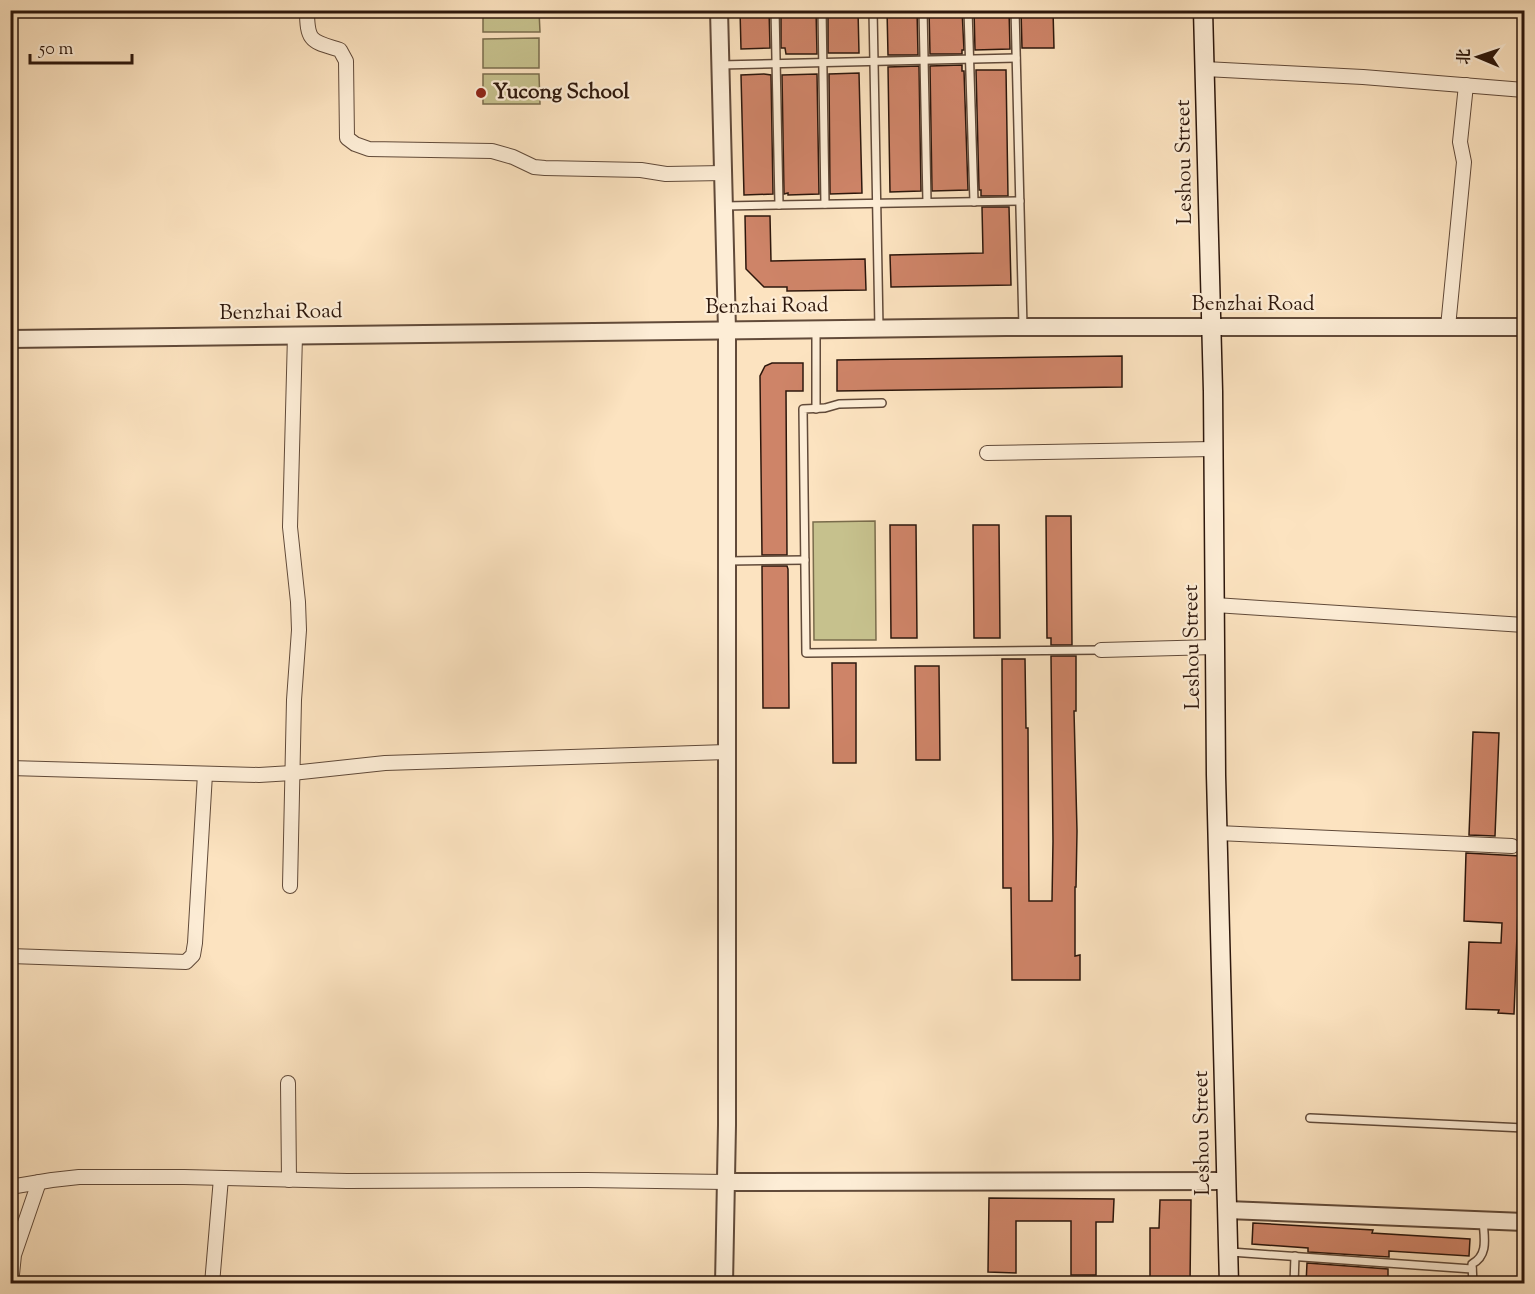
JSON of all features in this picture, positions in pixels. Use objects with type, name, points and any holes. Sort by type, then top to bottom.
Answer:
[{"type":"main road","name":"Leshou Street","points":[[1203,10],[1214,449],[1218,833],[1229,1284]]},
{"type":"street","points":[[307,10],[307,29],[310,37],[340,50],[346,61],[347,138],[355,144],[369,149],[492,152],[513,157],[534,167],[545,168],[640,170],[666,174],[723,173]]},
{"type":"street","points":[[719,10],[727,330],[724,1284]]},
{"type":"street","points":[[1205,69],[1363,77],[1524,90]]},
{"type":"street","points":[[1448,327],[1464,162],[1460,142],[1466,85]]},
{"type":"street","name":"Benzhai Road","points":[[10,339],[879,328],[1524,327]]},
{"type":"street","points":[[290,886],[294,700],[299,630],[290,527],[295,335]]},
{"type":"street","points":[[987,453],[1214,449]]},
{"type":"street","points":[[1215,605],[1524,625]]},
{"type":"street","points":[[1101,650],[1215,647]]},
{"type":"street","points":[[10,768],[259,775],[384,763],[727,752]]},
{"type":"street","points":[[10,956],[186,962],[193,955],[195,943],[205,774]]},
{"type":"street","points":[[1218,833],[1512,846]]},
{"type":"street","points":[[288,1083],[289,1180]]},
{"type":"street","points":[[10,1187],[79,1177],[357,1181],[1226,1181]]},
{"type":"street","points":[[212,1284],[220,1178]]},
{"type":"street","points":[[11,1284],[14,1255],[39,1182]]},
{"type":"street","points":[[1227,1210],[1524,1222]]},
{"type":"lane","points":[[775,10],[778,205]]},
{"type":"lane","points":[[822,10],[825,204]]},
{"type":"lane","points":[[873,10],[879,328]]},
{"type":"lane","points":[[923,10],[927,202]]},
{"type":"lane","points":[[968,10],[974,201]]},
{"type":"lane","points":[[1015,10],[1023,327]]},
{"type":"lane","points":[[720,65],[1016,58]]},
{"type":"lane","points":[[724,206],[1020,201]]},
{"type":"lane","points":[[816,329],[816,409]]},
{"type":"lane","points":[[882,403],[839,404],[825,408],[804,409],[806,653],[1101,650]]},
{"type":"lane","points":[[727,561],[805,560]]},
{"type":"lane","points":[[1310,1118],[1524,1128]]},
{"type":"lane","points":[[1473,1284],[1472,1264],[1480,1260],[1484,1252],[1483,1220]]},
{"type":"lane","points":[[1228,1251],[1472,1269]]},
{"type":"lane","points":[[1294,1284],[1295,1256]]},
{"type":"shaded area","points":[[483,11],[539,11],[540,32],[483,32]]},
{"type":"shaded area","points":[[539,38],[539,68],[483,68],[483,39]]},
{"type":"shaded area","points":[[483,74],[539,74],[540,104],[483,104]]},
{"type":"shaded area","points":[[875,521],[876,640],[814,640],[813,522]]},
{"type":"building","points":[[740,10],[769,10],[770,48],[741,49]]},
{"type":"building","points":[[781,10],[816,10],[817,54],[786,54],[785,48],[781,48]]},
{"type":"building","points":[[828,10],[858,10],[859,53],[828,53]]},
{"type":"building","points":[[887,10],[917,10],[918,55],[888,55]]},
{"type":"building","points":[[929,10],[962,10],[964,50],[962,54],[930,54]]},
{"type":"building","points":[[974,10],[1009,10],[1010,49],[975,50]]},
{"type":"building","points":[[1021,10],[1053,10],[1054,48],[1022,48]]},
{"type":"building","points":[[962,65],[968,190],[932,191],[930,66]]},
{"type":"building","points":[[919,66],[921,191],[890,192],[888,67]]},
{"type":"building","points":[[976,70],[1006,70],[1008,196],[981,196],[981,190],[979,190]]},
{"type":"building","points":[[859,73],[862,193],[830,194],[829,74]]},
{"type":"building","points":[[817,74],[819,194],[784,194],[782,75]]},
{"type":"building","points":[[741,75],[771,75],[773,194],[744,195]]},
{"type":"building","points":[[982,207],[1009,207],[1011,285],[891,287],[890,255],[983,253]]},
{"type":"building","points":[[745,216],[770,216],[771,261],[865,259],[866,290],[787,291],[787,287],[764,287],[746,269]]},
{"type":"building","points":[[1122,356],[1122,387],[837,391],[837,360]]},
{"type":"building","points":[[772,363],[803,363],[803,391],[786,391],[787,555],[762,555],[760,376],[765,366]]},
{"type":"building","points":[[1046,516],[1071,516],[1072,645],[1051,645],[1051,638],[1047,638]]},
{"type":"building","points":[[890,525],[916,525],[917,638],[891,638]]},
{"type":"building","points":[[973,525],[999,525],[1000,638],[974,638]]},
{"type":"building","points":[[762,566],[787,566],[788,569],[789,708],[763,708]]},
{"type":"building","points":[[1051,656],[1076,656],[1076,711],[1074,711],[1077,831],[1075,956],[1080,955],[1080,980],[1012,980],[1011,888],[1003,888],[1002,659],[1025,659],[1026,728],[1028,728],[1029,901],[1052,901]]},
{"type":"building","points":[[832,663],[856,663],[856,763],[833,763]]},
{"type":"building","points":[[915,666],[939,666],[940,760],[916,760]]},
{"type":"building","points":[[1473,732],[1499,733],[1495,836],[1469,835]]},
{"type":"building","points":[[1466,853],[1520,856],[1514,1014],[1498,1013],[1499,1010],[1466,1009],[1469,942],[1501,943],[1502,923],[1464,921]]},
{"type":"building","points":[[989,1198],[1114,1199],[1113,1222],[1096,1222],[1096,1275],[1071,1275],[1071,1221],[1016,1221],[1016,1273],[988,1272]]},
{"type":"building","points":[[1160,1200],[1191,1200],[1190,1284],[1150,1284],[1150,1228],[1159,1228]]},
{"type":"building","points":[[1253,1223],[1373,1230],[1372,1233],[1470,1239],[1469,1256],[1389,1251],[1389,1257],[1308,1252],[1308,1248],[1252,1244]]},
{"type":"building","points":[[1307,1263],[1388,1269],[1388,1284],[1306,1284]]},
{"type":"place","name":"Yucong School","points":[[481,93]]}]
